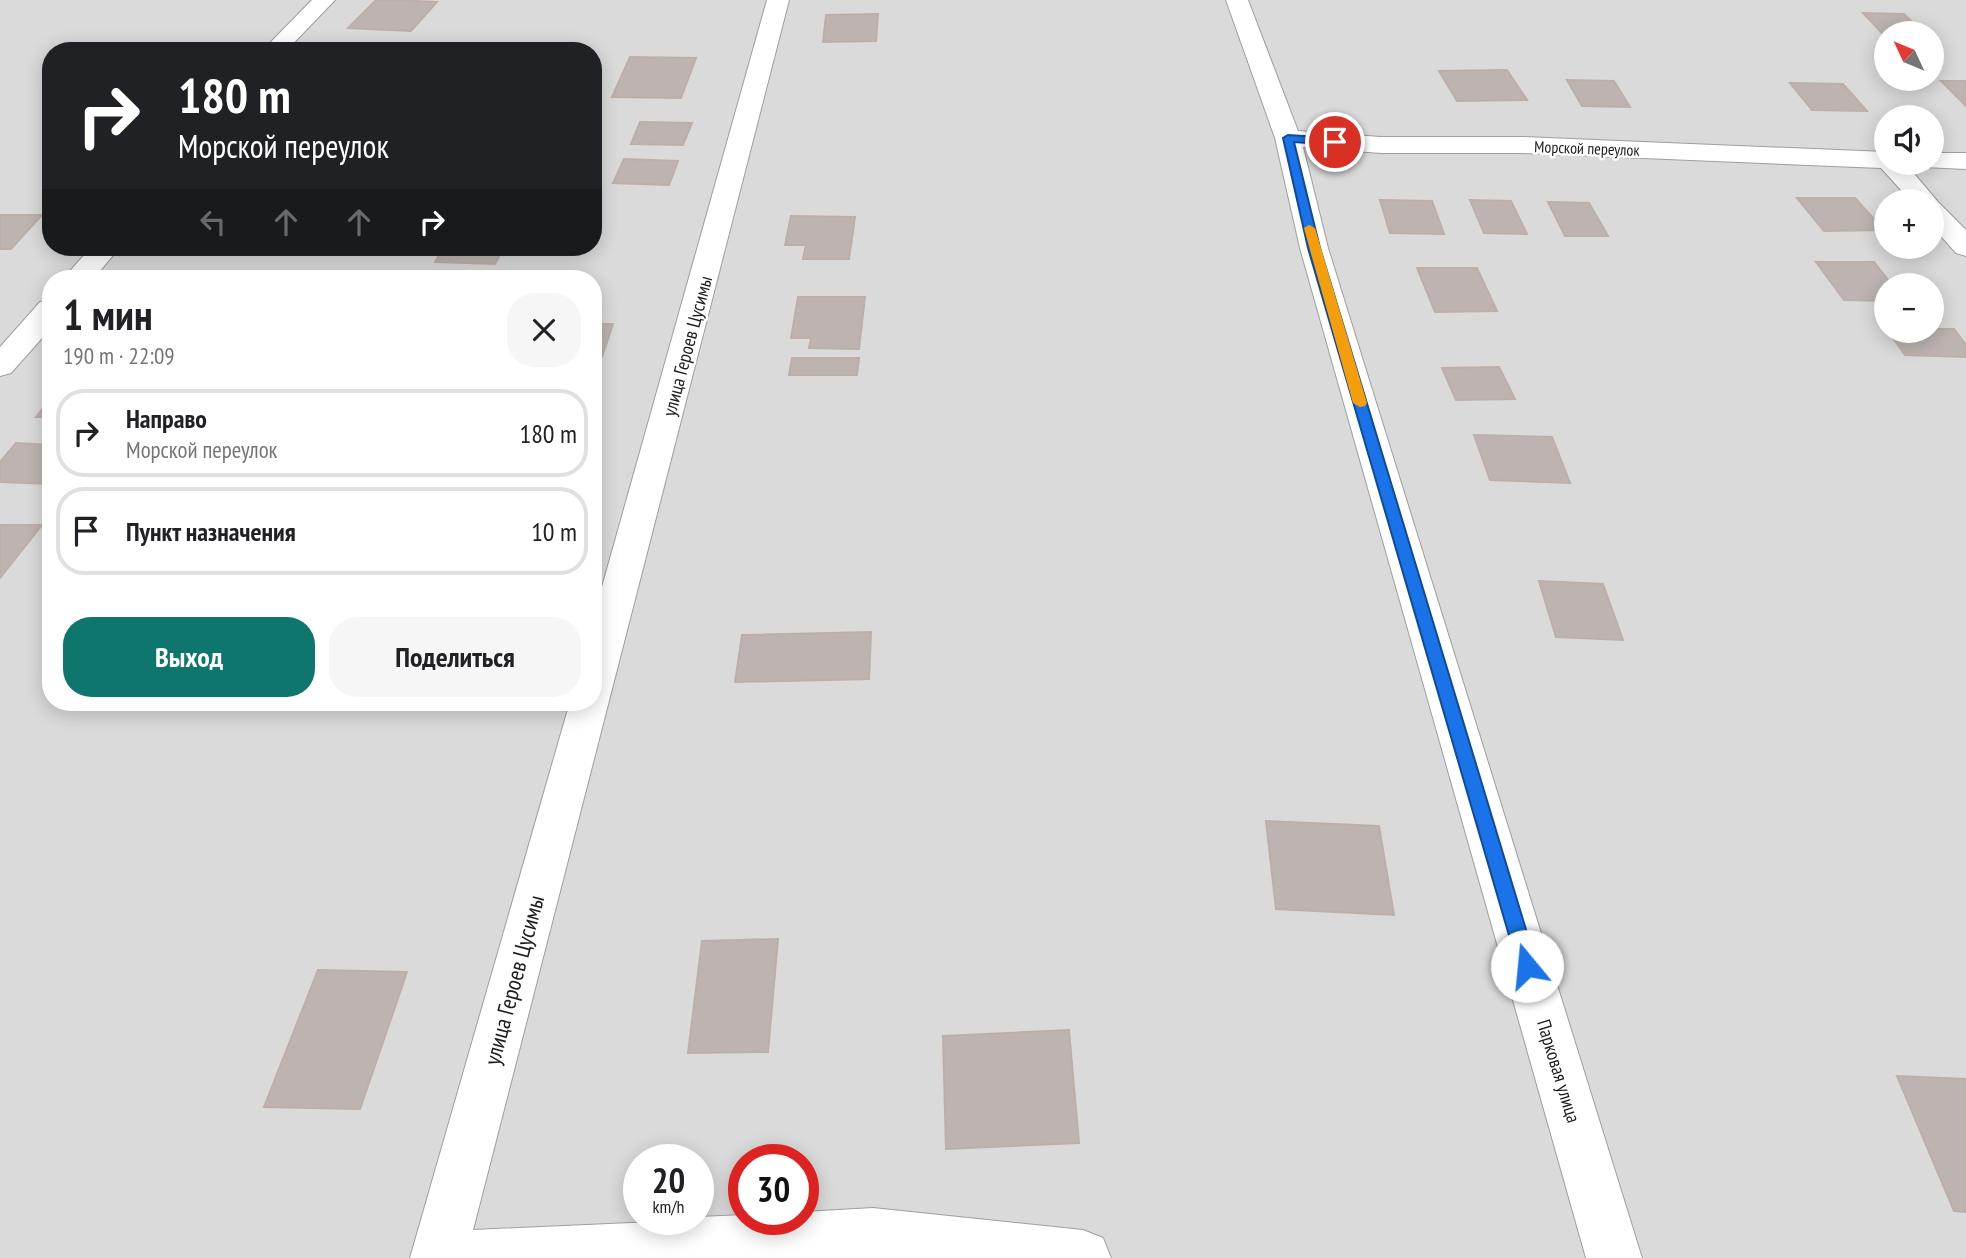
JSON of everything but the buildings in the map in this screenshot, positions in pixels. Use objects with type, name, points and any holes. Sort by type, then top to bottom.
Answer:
[{"type":"street","points":[[282,42],[324,0]]},
{"type":"street","name":"улица Героев Цусимы","points":[[602,657],[778,0]]},
{"type":"street","name":"Парковая улица","points":[[1237,0],[1288,138],[1314,248],[1614,1258]]},
{"type":"street","name":"Морской переулок","points":[[1288,138],[1381,145],[1522,145],[1874,160]]},
{"type":"street","points":[[1944,161],[1966,161]]},
{"type":"street","points":[[1902,175],[1914,189]]},
{"type":"street","points":[[1944,222],[1966,247]]},
{"type":"street","points":[[85,270],[98,256]]},
{"type":"street","points":[[0,366],[42,319]]},
{"type":"street","name":"улица Героев Цусимы","points":[[439,1258],[588,711]]},
{"type":"street","points":[[458,1258],[873,1235],[1083,1258]]},
{"type":"shaded area","points":[[0,0],[1966,0],[1966,1258],[0,1258]]},
{"type":"slow traffic","points":[[1309,228],[1360,403]]},
{"type":"route","points":[[1335,142],[1288,138],[1314,248],[1527,966]]}]
